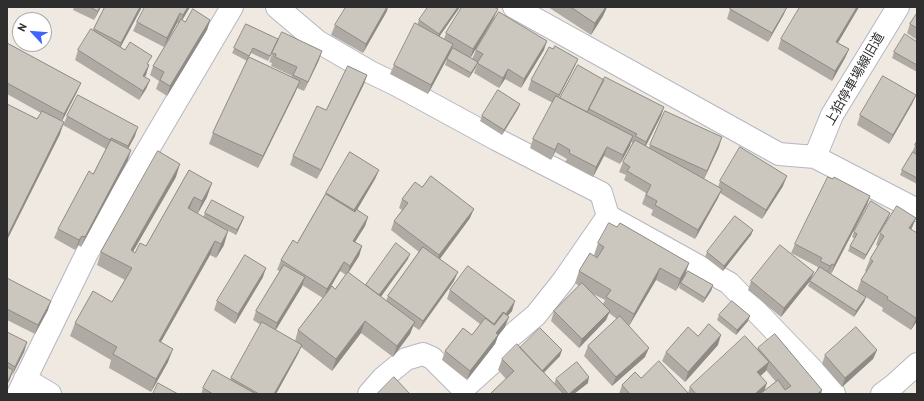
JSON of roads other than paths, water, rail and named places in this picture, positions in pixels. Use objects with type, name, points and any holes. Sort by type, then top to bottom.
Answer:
[{"type":"street","points":[[50,394],[21,387],[87,253],[232,7]]},
{"type":"street","points":[[277,7],[317,41],[372,73],[601,193],[608,216],[729,283],[833,391],[834,394]]},
{"type":"street","points":[[514,7],[779,154],[815,158],[917,210]]},
{"type":"street","name":"上狛停車場線旧道","points":[[815,158],[832,115],[898,7]]},
{"type":"street","points":[[369,394],[383,378],[406,359],[423,354],[432,358],[463,389],[503,353],[504,342],[536,315],[563,280],[608,216]]},
{"type":"street","points":[[882,394],[917,364]]}]
